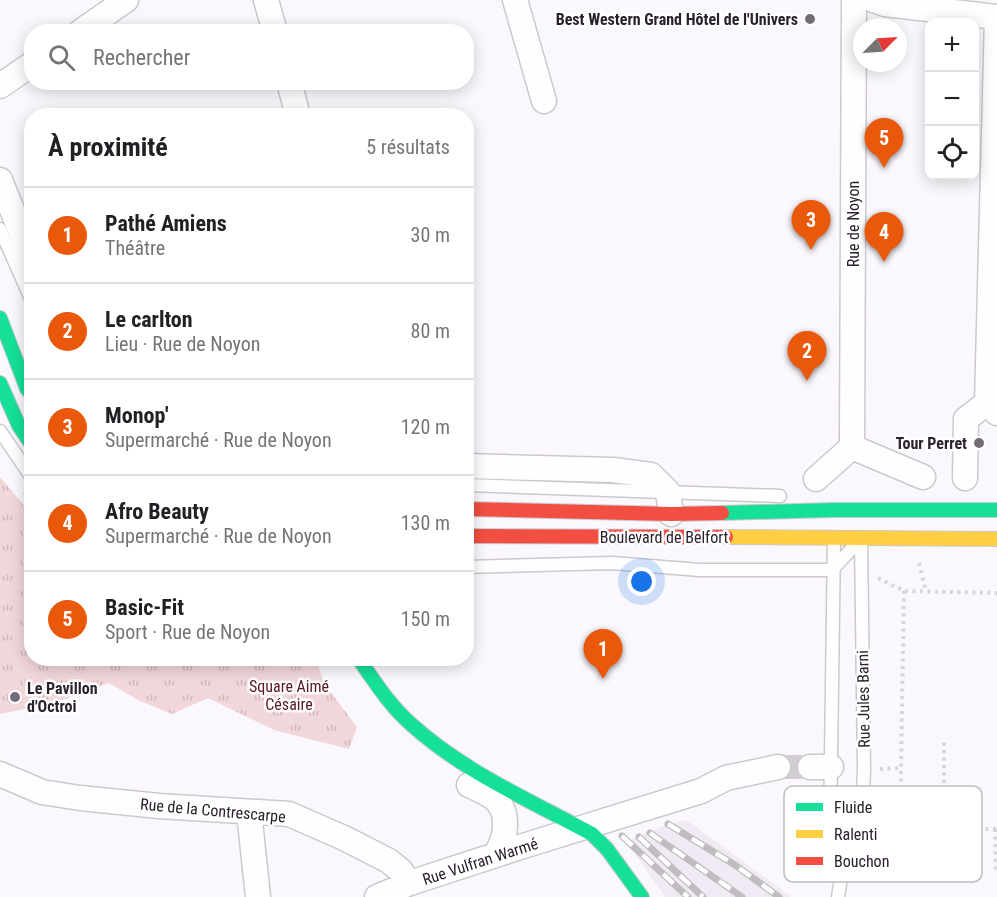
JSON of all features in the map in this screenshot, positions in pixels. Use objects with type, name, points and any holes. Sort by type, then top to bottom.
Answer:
[{"type":"main road","points":[[0,318],[24,381]]},
{"type":"main road","points":[[0,383],[24,433]]},
{"type":"main road","name":"Boulevard de Belfort","points":[[474,509],[669,503],[833,524],[861,538],[997,539]]},
{"type":"main road","name":"Boulevard de Belfort","points":[[474,536],[833,524],[876,511],[997,510]]},
{"type":"main road","points":[[364,666],[385,697],[413,726],[460,762],[584,828],[602,843],[642,897]]},
{"type":"main road","points":[[374,666],[380,688]]},
{"type":"street","points":[[92,24],[126,0]]},
{"type":"street","points":[[266,0],[273,24]]},
{"type":"street","points":[[515,0],[544,100]]},
{"type":"street","name":"Rue de Noyon","points":[[852,447],[854,0]]},
{"type":"street","points":[[873,0],[885,4],[997,17],[992,408],[966,419],[965,478]]},
{"type":"street","points":[[0,86],[24,70]]},
{"type":"street","points":[[291,90],[296,108]]},
{"type":"street","points":[[0,180],[24,239]]},
{"type":"street","points":[[816,488],[852,447],[923,477]]},
{"type":"street","points":[[474,466],[623,471],[651,475],[669,503]]},
{"type":"street","points":[[460,762],[464,782],[495,799],[504,812],[502,846],[495,855]]},
{"type":"street","name":"Rue Vulfran Warmé","points":[[377,897],[410,883],[495,855],[701,791],[726,777],[778,767]]},
{"type":"street","name":"Rue de la Contrescarpe","points":[[0,774],[42,792],[80,798],[289,814],[389,861],[410,883]]},
{"type":"street","points":[[249,812],[258,897]]},
{"type":"lane","points":[[0,229],[24,284]]},
{"type":"lane","points":[[0,431],[24,466]]},
{"type":"lane","points":[[474,486],[669,503],[790,496]]},
{"type":"lane","points":[[474,567],[612,563],[700,570],[832,570],[861,538],[833,524],[816,488]]},
{"type":"lane","name":"Rue Jules Barni","points":[[824,786],[821,767],[833,524]]},
{"type":"lane","name":"Rue Jules Barni","points":[[861,538],[863,786]]},
{"type":"lane","name":"Rue Jules Barni","points":[[838,897],[840,882]]},
{"type":"path","points":[[918,557],[926,591]]},
{"type":"path","points":[[901,786],[904,591],[997,593]]},
{"type":"path","points":[[944,741],[944,786]]},
{"type":"path","points":[[996,829],[996,871]]},
{"type":"shaded area","points":[[687,820],[791,897],[665,897],[628,844],[634,838],[668,824]]},
{"type":"green space","name":"Square Aimé Césaire","points":[[0,477],[24,506],[24,666],[318,666],[324,683],[357,727],[349,749],[274,730],[208,698],[172,714],[140,701],[109,683],[55,703],[0,714]]},
{"type":"tunnel","points":[[778,767],[810,767]]},
{"type":"railway","points":[[668,824],[735,865],[779,897]]},
{"type":"railway","points":[[650,833],[742,897]]},
{"type":"railway","points":[[622,836],[688,897]]},
{"type":"railway","points":[[639,837],[703,897]]},
{"type":"traffic: fast","points":[[0,318],[24,381]]},
{"type":"traffic: fast","points":[[0,383],[24,433]]},
{"type":"traffic: fast","points":[[722,513],[997,510]]},
{"type":"traffic: fast","points":[[364,666],[404,718],[432,742],[476,771],[592,834],[607,849],[642,897]]},
{"type":"traffic: slow","points":[[726,537],[997,539]]},
{"type":"traffic: jam","points":[[474,509],[722,513]]},
{"type":"traffic: jam","points":[[474,536],[726,537]]},
{"type":"place","name":"Best Western Grand Hôtel de l'Univers","points":[[810,19]]},
{"type":"place","name":"Basic-Fit","points":[[884,168]]},
{"type":"place","name":"Monop'","points":[[811,250]]},
{"type":"place","name":"Afro Beauty","points":[[884,262]]},
{"type":"place","name":"Le carlton","points":[[807,381]]},
{"type":"place","name":"Tour Perret","points":[[979,443]]},
{"type":"place","name":"Pathé Amiens","points":[[603,679]]},
{"type":"place","name":"Le Pavillon d'Octroi","points":[[15,697]]}]
